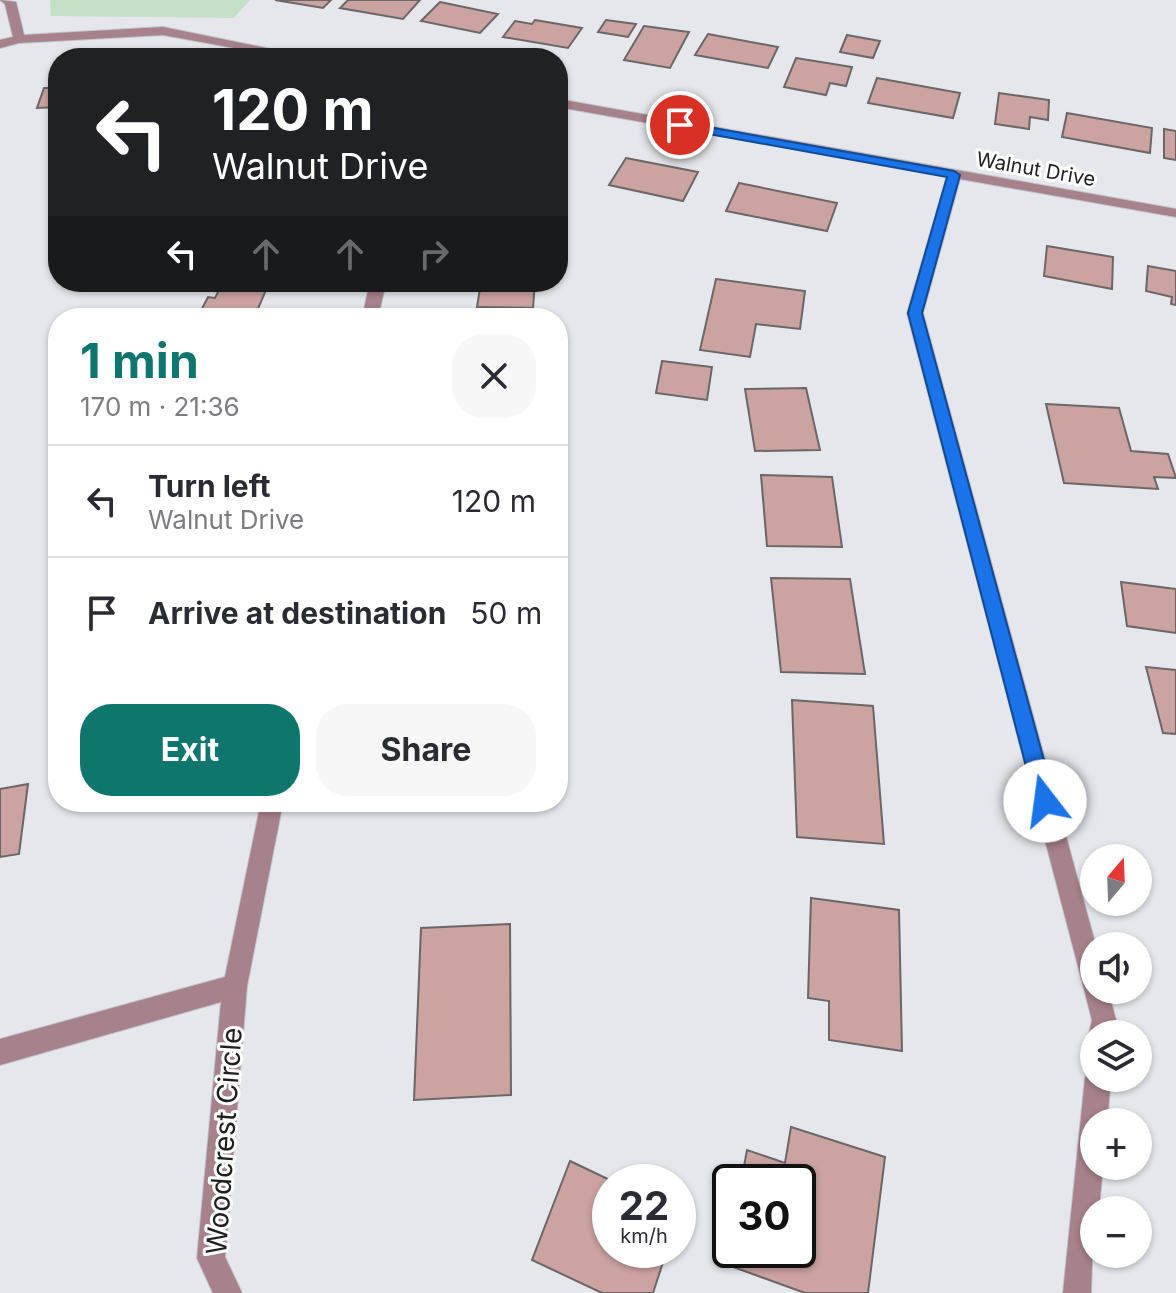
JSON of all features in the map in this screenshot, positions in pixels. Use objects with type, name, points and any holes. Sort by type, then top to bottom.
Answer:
[{"type":"street","points":[[1,0],[10,2],[19,39]]},
{"type":"street","points":[[0,44],[19,39],[163,31],[255,48]]},
{"type":"street","name":"Walnut Drive","points":[[568,105],[1176,213]]},
{"type":"street","points":[[954,175],[915,313],[1080,932]]},
{"type":"street","name":"Woodcrest Circle","points":[[228,1293],[211,1258],[235,986],[270,812]]},
{"type":"street","points":[[0,1052],[235,986]]},
{"type":"street","points":[[1077,1293],[1097,1092]]},
{"type":"green space","points":[[50,0],[250,0],[234,18],[51,16]]},
{"type":"building","points":[[275,0],[331,0],[323,8]]},
{"type":"building","points":[[348,0],[420,0],[403,19],[340,8]]},
{"type":"building","points":[[440,2],[498,14],[480,33],[421,21]]},
{"type":"building","points":[[535,20],[582,28],[568,48],[503,37],[515,21],[532,24]]},
{"type":"building","points":[[606,20],[636,24],[628,37],[598,32]]},
{"type":"building","points":[[644,26],[689,32],[670,68],[624,60]]},
{"type":"building","points":[[708,34],[778,47],[768,68],[695,55]]},
{"type":"building","points":[[847,35],[880,41],[873,58],[840,52]]},
{"type":"building","points":[[796,58],[852,67],[846,86],[830,83],[826,95],[784,87]]},
{"type":"building","points":[[877,78],[960,93],[953,118],[868,103]]},
{"type":"building","points":[[44,88],[48,88],[48,107],[37,108]]},
{"type":"building","points":[[999,93],[1049,100],[1048,120],[1030,117],[1029,129],[995,124]]},
{"type":"building","points":[[1067,113],[1152,128],[1150,153],[1062,137]]},
{"type":"building","points":[[1164,129],[1176,131],[1176,160],[1164,158]]},
{"type":"building","points":[[626,158],[698,172],[683,201],[609,185]]},
{"type":"building","points":[[739,183],[837,203],[827,231],[726,211]]},
{"type":"building","points":[[1047,246],[1113,257],[1112,289],[1044,276]]},
{"type":"building","points":[[1148,266],[1176,271],[1176,305],[1171,304],[1172,297],[1146,291]]},
{"type":"building","points":[[716,279],[805,291],[800,329],[756,324],[750,357],[700,350]]},
{"type":"building","points":[[218,292],[265,292],[258,308],[202,308],[208,297],[215,298]]},
{"type":"building","points":[[479,292],[534,292],[533,308],[477,307]]},
{"type":"building","points":[[662,361],[712,367],[707,400],[656,393]]},
{"type":"building","points":[[806,388],[820,450],[755,451],[745,389]]},
{"type":"building","points":[[1046,404],[1119,408],[1131,451],[1168,454],[1176,478],[1154,477],[1158,489],[1064,483]]},
{"type":"building","points":[[761,475],[832,477],[842,547],[767,546]]},
{"type":"building","points":[[771,578],[850,579],[865,674],[781,672]]},
{"type":"building","points":[[1121,582],[1176,589],[1176,633],[1127,626]]},
{"type":"building","points":[[1146,667],[1176,670],[1176,734],[1163,733]]},
{"type":"building","points":[[792,700],[873,706],[884,844],[797,837]]},
{"type":"building","points":[[28,784],[19,854],[0,857],[0,789]]},
{"type":"building","points":[[811,898],[899,910],[902,1051],[829,1040],[829,1001],[808,998]]},
{"type":"building","points":[[510,924],[511,1095],[414,1100],[421,928]]},
{"type":"building","points":[[791,1127],[885,1157],[868,1293],[805,1293],[736,1268],[816,1268],[816,1164],[744,1164],[747,1150],[785,1163]]},
{"type":"building","points":[[570,1161],[592,1172],[592,1268],[661,1268],[653,1293],[602,1293],[532,1260]]},
{"type":"route","points":[[680,125],[954,175],[915,313],[1045,801]]}]
